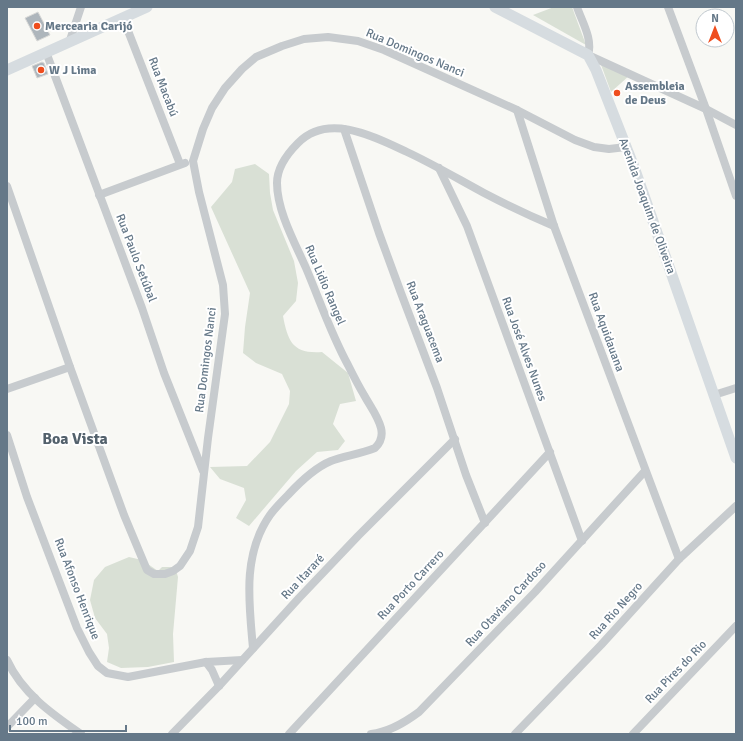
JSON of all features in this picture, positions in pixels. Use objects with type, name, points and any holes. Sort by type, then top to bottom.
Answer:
[{"type":"main road","points":[[7,70],[70,40],[147,7]]},
{"type":"main road","points":[[495,7],[588,55]]},
{"type":"main road","name":"Avenida Joaquim de Oliveira","points":[[588,55],[596,70],[637,174],[736,458]]},
{"type":"street","points":[[70,40],[81,7]]},
{"type":"street","points":[[577,7],[589,42],[590,48],[588,55],[706,109],[736,125]]},
{"type":"street","points":[[668,7],[706,109],[736,196]]},
{"type":"street","name":"Rua Macabú","points":[[123,18],[180,164]]},
{"type":"street","name":"Rua Domingos Nanci","points":[[7,186],[10,203],[124,515],[147,570],[154,574],[165,574],[180,566],[190,552],[198,527],[225,314],[223,285],[199,192],[193,161],[202,129],[212,108],[225,88],[242,69],[256,57],[304,39],[328,37],[358,41],[384,50],[517,110],[575,140],[594,147],[609,149],[626,147]]},
{"type":"street","name":"Rua Paulo Setúbal","points":[[46,52],[142,308],[164,373],[204,472]]},
{"type":"street","name":"Rua Aquidauana","points":[[517,110],[554,226],[679,559]]},
{"type":"street","name":"Rua Lidio Rangel","points":[[253,648],[248,592],[254,548],[261,530],[270,515],[298,484],[316,469],[330,461],[375,448],[380,443],[382,430],[375,414],[340,350],[285,218],[278,195],[277,183],[283,160],[290,150],[302,138],[311,132],[323,129],[344,129],[371,136],[439,168],[518,210],[554,226]]},
{"type":"street","name":"Rua Araguacema","points":[[344,129],[401,293],[437,388],[466,475],[484,523]]},
{"type":"street","points":[[99,195],[180,164],[193,161]]},
{"type":"street","name":"Rua José Alves Nunes","points":[[439,168],[467,226],[582,540]]},
{"type":"street","points":[[7,389],[70,367]]},
{"type":"street","points":[[714,395],[736,388]]},
{"type":"street","name":"Rua Afonso Henrique","points":[[7,435],[27,497],[77,628],[98,666],[107,673],[118,676],[128,676],[206,662],[242,660]]},
{"type":"street","name":"Rua Itararé","points":[[172,734],[219,686],[358,536],[455,439]]},
{"type":"street","name":"Rua Porto Carrero","points":[[289,734],[550,452]]},
{"type":"street","name":"Rua Otaviano Cardoso","points":[[371,734],[382,733],[400,725],[419,712],[535,592],[645,471]]},
{"type":"street","name":"Rua Rio Negro","points":[[518,733],[679,559],[736,506]]},
{"type":"street","name":"Rua Pires do Rio","points":[[633,734],[736,626]]},
{"type":"street","points":[[7,660],[26,689],[52,714],[81,734]]},
{"type":"street","points":[[206,662],[212,670],[219,686]]},
{"type":"street","points":[[7,728],[36,698]]},
{"type":"shaded area","points":[[554,7],[572,7],[586,45],[533,15]]},
{"type":"shaded area","points":[[600,62],[630,75],[611,92]]},
{"type":"shaded area","points":[[255,164],[269,174],[273,210],[294,261],[298,283],[296,301],[283,316],[287,333],[298,348],[304,351],[322,352],[348,373],[356,401],[340,404],[333,424],[345,441],[338,450],[317,452],[296,471],[249,526],[236,518],[246,500],[244,488],[220,479],[210,467],[247,466],[270,442],[289,404],[290,391],[282,374],[256,363],[243,353],[250,293],[211,207],[232,182],[235,169]]},
{"type":"shaded area","points":[[129,557],[142,560],[158,571],[162,567],[175,567],[178,577],[173,634],[174,662],[148,667],[121,668],[107,662],[109,648],[107,634],[95,618],[90,600],[94,580],[105,567]]},
{"type":"building","name":"Mercearia Carijó","points":[[38,12],[50,35],[37,41],[25,18]]},
{"type":"building","name":"W J Lima","points":[[42,62],[44,63],[48,74],[37,78],[32,66]]},
{"type":"place","name":"Mercearia Carijó","points":[[37,26]]},
{"type":"place","name":"W J Lima","points":[[41,70]]},
{"type":"place","name":"Assembleia de Deus","points":[[617,93]]},
{"type":"district","name":"Boa Vista","points":[[75,439]]}]
